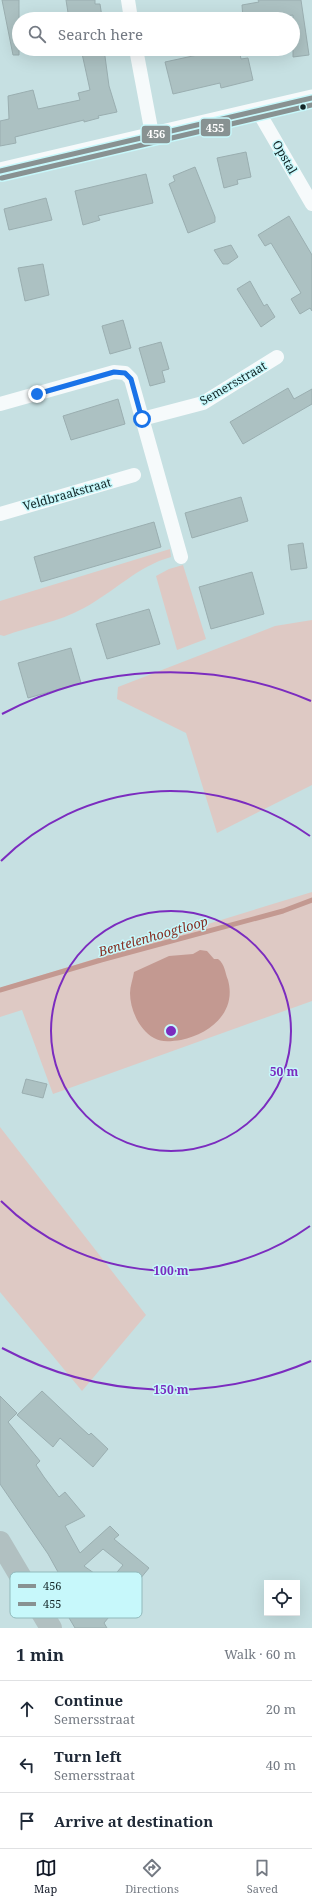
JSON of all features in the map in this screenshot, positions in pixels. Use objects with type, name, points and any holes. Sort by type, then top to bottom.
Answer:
[{"type":"main road","points":[[0,1542],[18,1572]]},
{"type":"main road","points":[[45,1618],[51,1628]]},
{"type":"street","points":[[128,0],[130,12]]},
{"type":"street","points":[[137,56],[152,134]]},
{"type":"street","points":[[0,170],[312,98]]},
{"type":"street","name":"Opstal","points":[[258,111],[312,204]]},
{"type":"street","name":"Semersstraat","points":[[142,419],[202,403],[277,357]]},
{"type":"street","points":[[0,404],[114,372],[125,373],[131,379],[181,557]]},
{"type":"street","name":"Veldbraakstraat","points":[[0,514],[134,475]]},
{"type":"shaded area","points":[[170,549],[171,557],[159,561],[137,573],[84,608],[65,617],[4,636],[0,635],[0,601]]},
{"type":"shaded area","points":[[183,565],[206,639],[177,650],[156,576],[169,569]]},
{"type":"shaded area","points":[[312,620],[312,785],[217,833],[186,733],[117,699],[118,687],[275,626]]},
{"type":"shaded area","points":[[312,892],[312,1001],[53,1094],[22,1010],[0,1017],[0,988]]},
{"type":"shaded area","points":[[200,950],[207,951],[214,959],[218,959],[223,966],[230,992],[224,1012],[211,1027],[201,1033],[181,1040],[157,1040],[144,1030],[136,1018],[130,999],[130,988],[134,972],[169,956],[193,954]]},
{"type":"shaded area","points":[[0,1127],[146,1315],[82,1391],[0,1292]]},
{"type":"building","points":[[2,0],[19,0],[19,12],[12,12],[12,50]]},
{"type":"building","points":[[66,0],[95,0],[95,4],[100,4],[101,12],[68,12]]},
{"type":"building","points":[[258,0],[301,0],[309,55],[293,57],[300,56],[300,12],[242,12],[242,5],[259,2]]},
{"type":"building","points":[[83,56],[105,56],[109,86],[117,112],[98,116],[99,118],[84,122],[84,120],[15,137],[16,143],[0,146],[0,121],[9,119],[8,96],[33,90],[38,109],[80,100],[78,93],[90,90]]},
{"type":"building","points":[[193,56],[240,56],[241,59],[248,58],[253,80],[221,88],[220,83],[173,94],[165,62]]},
{"type":"building","points":[[246,152],[251,177],[237,180],[238,184],[224,188],[217,158]]},
{"type":"building","points":[[195,167],[215,217],[215,222],[188,233],[169,184],[175,181],[173,176]]},
{"type":"building","points":[[146,174],[153,203],[98,216],[100,220],[83,225],[75,191]]},
{"type":"building","points":[[46,198],[52,220],[9,230],[4,209]]},
{"type":"building","points":[[289,216],[312,255],[312,311],[310,308],[300,314],[291,299],[301,293],[271,243],[265,246],[258,235]]},
{"type":"building","points":[[231,245],[238,257],[228,264],[223,264],[214,250]]},
{"type":"building","points":[[43,264],[49,295],[25,301],[18,268]]},
{"type":"building","points":[[250,281],[264,306],[267,304],[275,317],[261,327],[237,289]]},
{"type":"building","points":[[123,320],[131,348],[110,354],[102,326]]},
{"type":"building","points":[[161,342],[169,369],[162,371],[165,382],[150,386],[139,348]]},
{"type":"building","points":[[288,388],[294,399],[312,389],[312,404],[243,444],[230,422]]},
{"type":"building","points":[[118,399],[125,424],[71,440],[63,416]]},
{"type":"building","points":[[241,497],[248,521],[192,538],[185,513]]},
{"type":"building","points":[[154,522],[161,547],[41,582],[34,557]]},
{"type":"building","points":[[303,543],[307,568],[291,570],[288,545]]},
{"type":"building","points":[[252,572],[264,614],[211,629],[199,587]]},
{"type":"building","points":[[149,609],[160,644],[107,659],[96,624]]},
{"type":"building","points":[[71,648],[81,683],[28,698],[18,663]]},
{"type":"building","points":[[26,1079],[47,1084],[43,1098],[22,1093]]},
{"type":"building","points":[[42,1391],[89,1435],[91,1433],[108,1449],[93,1467],[60,1438],[53,1447],[17,1415]]},
{"type":"building","points":[[0,1396],[17,1413],[8,1422],[40,1461],[36,1465],[44,1477],[59,1497],[65,1492],[85,1516],[65,1526],[80,1553],[110,1526],[119,1535],[114,1539],[149,1568],[142,1577],[142,1572],[117,1572],[123,1565],[103,1549],[84,1566],[92,1572],[58,1572],[48,1554],[0,1484]]},
{"type":"building","points":[[69,1618],[108,1618],[104,1623],[107,1628],[75,1628]]},
{"type":"waterway","name":"Bentelenhoogtloop","points":[[0,990],[101,960],[283,911],[312,900]]},
{"type":"transit line","name":"456","points":[[0,171],[312,98]]},
{"type":"transit line","name":"455","points":[[2,178],[312,105]]},
{"type":"route","points":[[37,394],[114,372],[125,373],[131,379],[142,419]]}]
